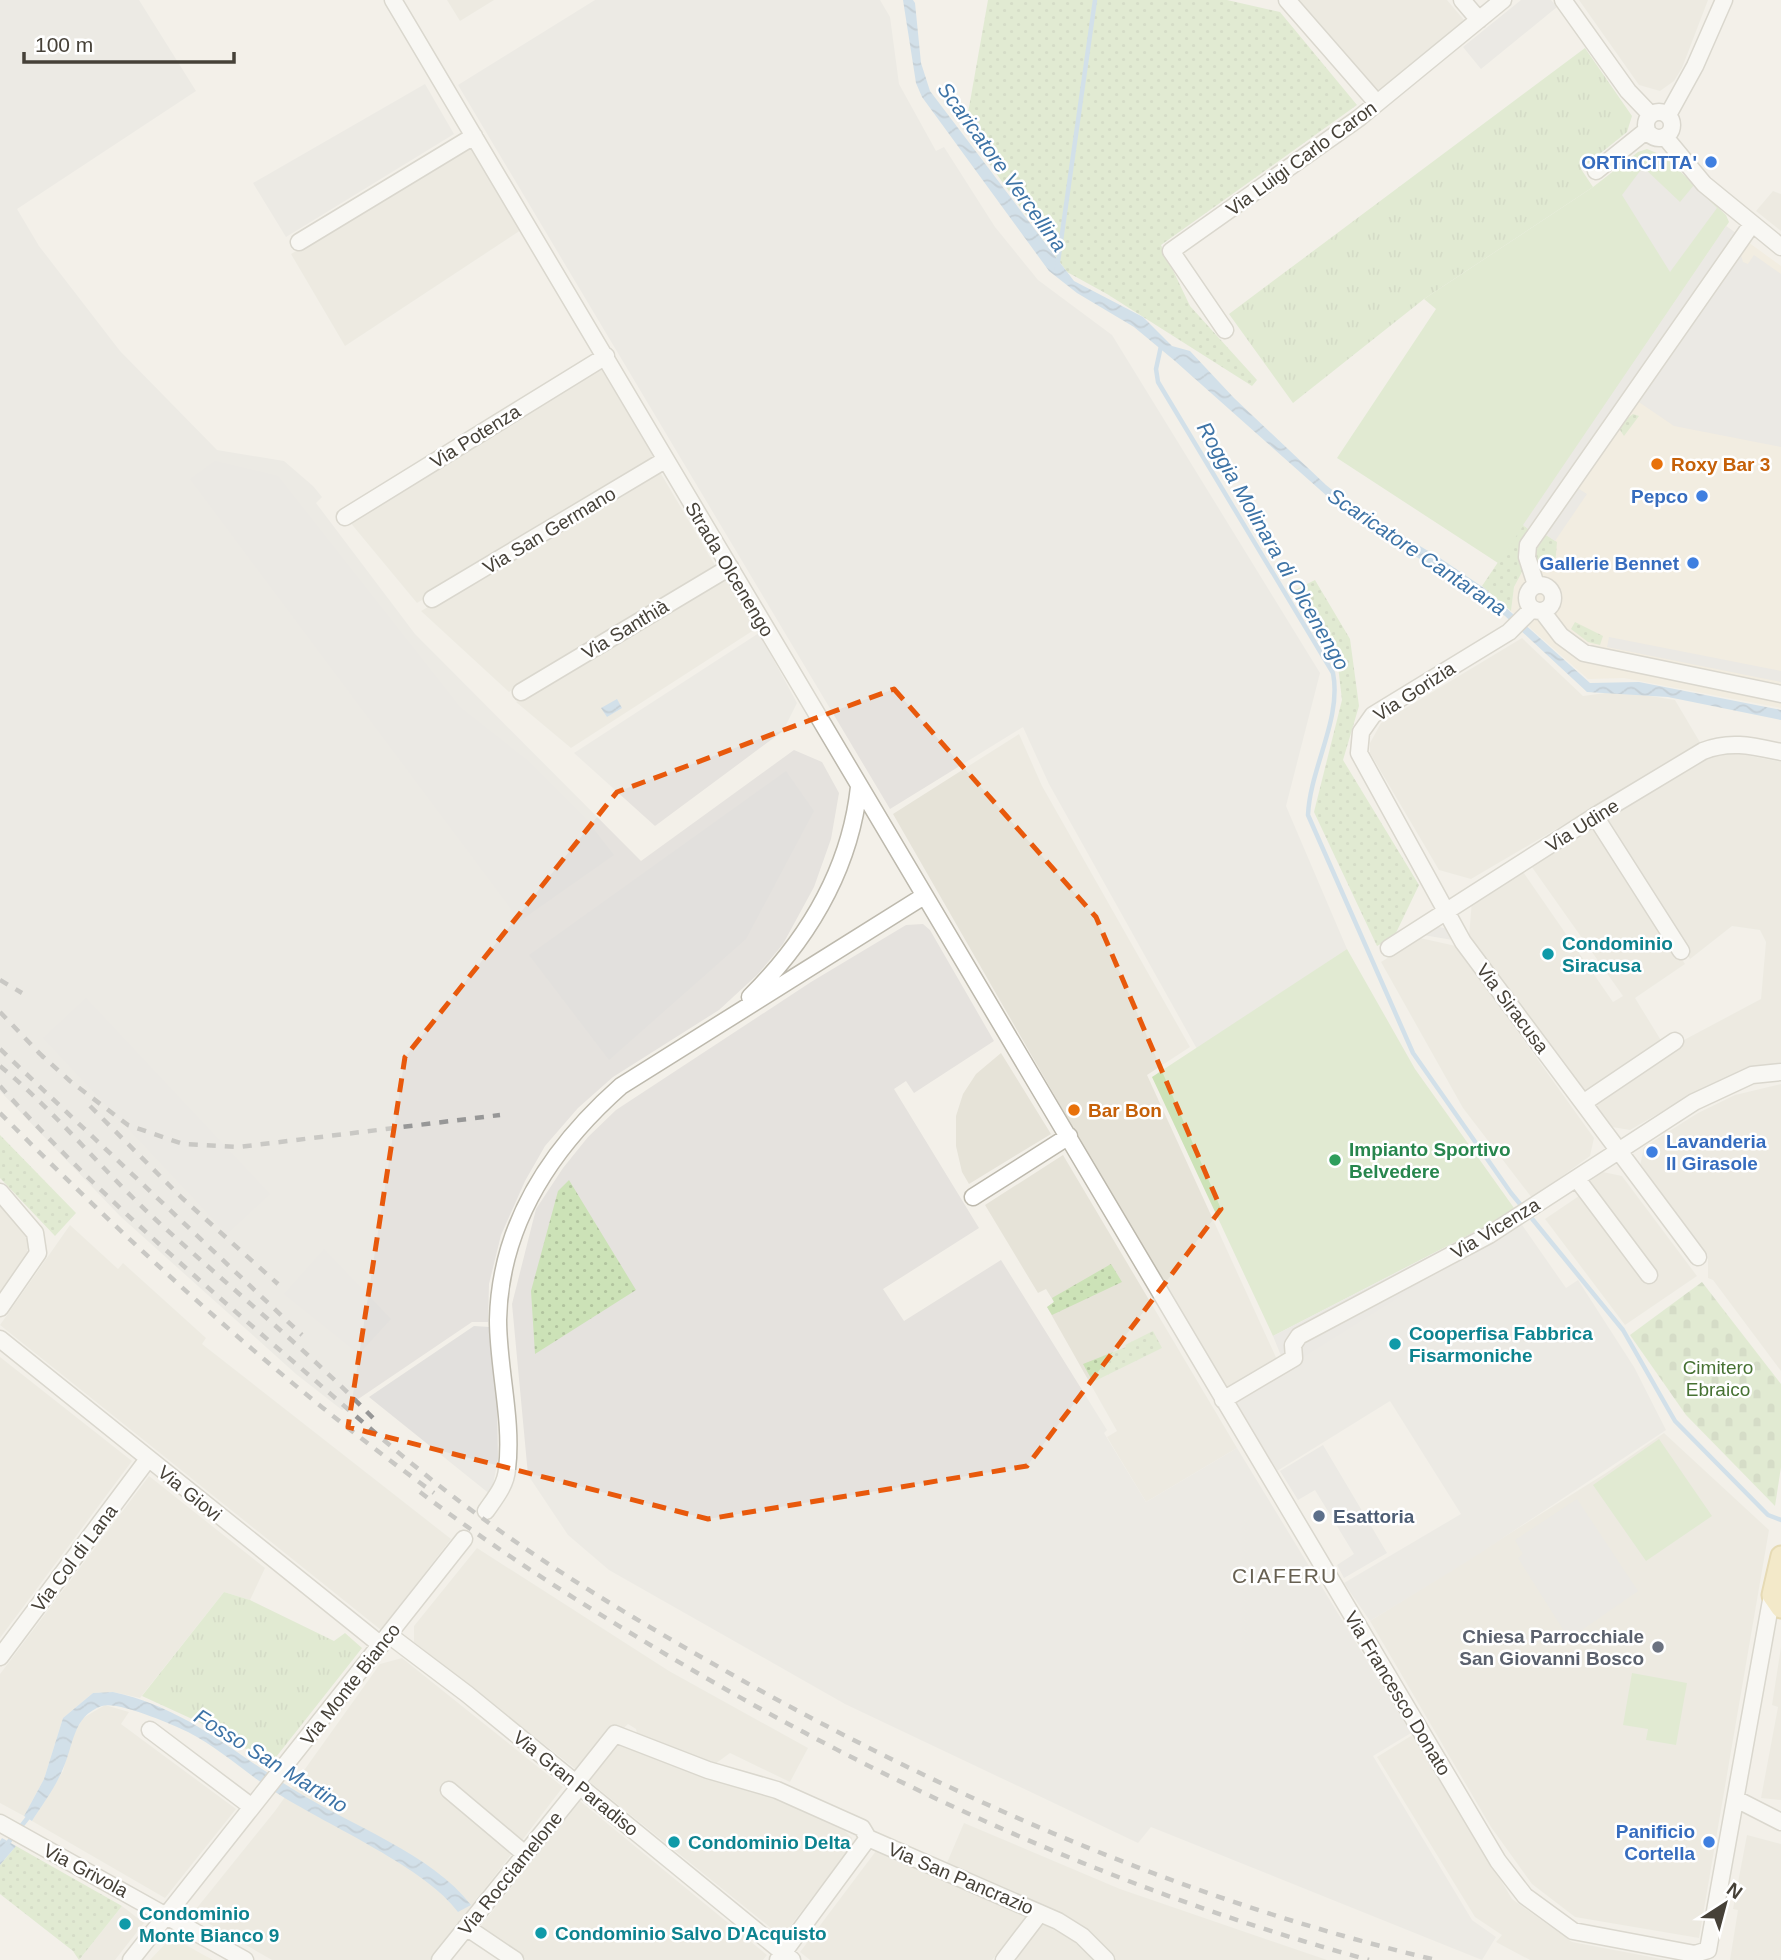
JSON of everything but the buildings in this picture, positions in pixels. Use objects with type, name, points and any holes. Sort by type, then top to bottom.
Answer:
[{"type":"main road","points":[[1777,1592],[1781,1556]]},
{"type":"street","name":"Strada Olcenengo","points":[[393,0],[923,895],[1069,1136]]},
{"type":"street","points":[[1287,0],[1377,103]]},
{"type":"street","points":[[1462,0],[1479,20]]},
{"type":"street","name":"Via Luigi Carlo Caron","points":[[1226,330],[1171,251],[1377,103],[1503,0]]},
{"type":"street","points":[[1596,171],[1655,120],[1695,66],[1724,0]]},
{"type":"street","points":[[1566,1],[1628,91],[1655,120],[1672,127],[1665,137],[1704,184],[1781,247]]},
{"type":"street","points":[[299,242],[474,136]]},
{"type":"street","points":[[1536,585],[1527,557],[1528,545],[1752,224]]},
{"type":"street","name":"Via Potenza","points":[[345,517],[606,356]]},
{"type":"street","name":"Via San Germano","points":[[432,599],[665,460]]},
{"type":"street","name":"Via Santhià","points":[[521,692],[730,566]]},
{"type":"street","points":[[1532,613],[1550,607],[1553,596],[1547,587],[1536,585]]},
{"type":"street","points":[[1536,585],[1527,594],[1532,613],[1584,653],[1781,694]]},
{"type":"street","name":"Via Gorizia","points":[[1447,910],[1362,763],[1358,741],[1365,724],[1381,709],[1509,632],[1532,613]]},
{"type":"street","name":"Via Udine","points":[[1389,948],[1595,816],[1703,751],[1720,744],[1739,744],[1781,752]]},
{"type":"street","points":[[730,1018],[766,982],[810,925],[837,878],[856,821],[859,787]]},
{"type":"street","points":[[1595,816],[1681,951]]},
{"type":"street","points":[[486,1511],[497,1496],[508,1470],[498,1319],[513,1239],[535,1188],[561,1147],[587,1116],[621,1086],[923,895]]},
{"type":"street","name":"Via Siracusa","points":[[1447,910],[1463,942],[1699,1257]]},
{"type":"street","points":[[1583,1103],[1675,1041]]},
{"type":"street","name":"Via Vicenza","points":[[1223,1400],[1294,1358],[1293,1345],[1299,1336],[1489,1235],[1516,1214],[1577,1180],[1694,1102],[1752,1075],[1781,1072]]},
{"type":"street","points":[[973,1197],[1069,1136]]},
{"type":"street","name":"Via Francesco Donato","points":[[1069,1136],[1223,1400],[1517,1888],[1573,1931],[1695,1954],[1708,1950],[1737,1799]]},
{"type":"street","points":[[1577,1180],[1649,1275]]},
{"type":"street","points":[[0,1192],[35,1233],[38,1253],[0,1308]]},
{"type":"street","name":"Via Giovi","points":[[0,1339],[148,1459],[385,1640]]},
{"type":"street","name":"Via Col di Lana","points":[[0,1657],[148,1459]]},
{"type":"street","name":"Via Monte Bianco","points":[[131,1960],[464,1539]]},
{"type":"street","points":[[1777,1592],[1763,1630],[1764,1642],[1737,1799],[1781,1822]]},
{"type":"street","points":[[1764,1642],[1781,1616]]},
{"type":"street","name":"Via Gran Paradiso","points":[[385,1640],[578,1784],[785,1958]]},
{"type":"street","points":[[150,1730],[252,1807]]},
{"type":"street","name":"Via Rocciamelone","points":[[440,1960],[525,1854],[615,1734]]},
{"type":"street","name":"Via San Pancrazio","points":[[615,1734],[708,1770],[777,1790],[862,1828],[868,1838],[1041,1913],[1082,1936],[1106,1960]]},
{"type":"street","points":[[449,1790],[525,1854]]},
{"type":"street","name":"Via Grivola","points":[[5,1826],[245,1960]]},
{"type":"street","points":[[785,1958],[868,1838]]},
{"type":"street","points":[[1004,1960],[1041,1913]]},
{"type":"street","points":[[466,1927],[515,1960]]},
{"type":"highlighted area","points":[[894,689],[1096,917],[1221,1209],[1027,1466],[708,1519],[348,1427],[405,1057],[617,792]]},
{"type":"shaded area","points":[[0,0],[139,0],[196,91],[17,209],[39,246],[120,351],[217,450],[284,461],[313,486],[322,497],[316,503],[415,634],[641,861],[794,750],[822,762],[839,793],[831,839],[814,887],[783,944],[758,974],[719,1010],[613,1077],[578,1108],[545,1146],[525,1181],[501,1235],[489,1284],[488,1322],[472,1322],[342,1410],[296,1374],[120,1216],[0,1091]]},
{"type":"shaded area","points":[[447,0],[494,0],[460,21]]},
{"type":"shaded area","points":[[595,0],[880,0],[890,17],[899,84],[936,151],[944,147],[995,227],[1038,280],[1112,335],[1320,673],[1286,806],[1347,949],[1197,1049],[1049,784],[1023,727],[890,809],[458,85]]},
{"type":"shaded area","points":[[1296,0],[1447,0],[1464,20],[1379,96]]},
{"type":"shaded area","points":[[1521,0],[1551,0],[1557,7],[1481,69],[1463,47]]},
{"type":"shaded area","points":[[1579,0],[1708,0],[1682,68],[1674,81],[1660,91],[1639,85]]},
{"type":"shaded area","points":[[425,84],[454,134],[286,237],[253,183]]},
{"type":"shaded area","points":[[472,147],[521,230],[345,346],[291,254]]},
{"type":"shaded area","points":[[1643,167],[1680,202],[1694,185],[1717,208],[1670,272],[1622,195]]},
{"type":"shaded area","points":[[1773,191],[1781,194],[1781,231],[1756,211]]},
{"type":"shaded area","points":[[1726,226],[1781,266],[1781,708],[1624,678],[1588,679],[1511,611],[1514,587],[1522,572],[1521,557],[1531,531],[1523,525]]},
{"type":"shaded area","points":[[1726,226],[1746,240],[1740,252],[1743,262],[1748,264],[1754,255],[1781,274],[1781,447],[1674,426],[1627,394],[1568,482],[1587,494],[1555,541],[1536,528],[1531,531],[1523,525]]},
{"type":"shaded area","points":[[600,367],[655,459],[417,603],[349,521]]},
{"type":"shaded area","points":[[215,461],[278,476],[460,707],[527,760],[585,818],[614,855],[520,921],[190,479]]},
{"type":"shaded area","points":[[660,472],[716,567],[509,692],[421,611]]},
{"type":"shaded area","points":[[724,578],[757,628],[571,748],[516,702]]},
{"type":"shaded area","points":[[759,633],[797,703],[783,731],[655,826],[574,753]]},
{"type":"shaded area","points":[[1609,637],[1781,671],[1781,682],[1607,647]]},
{"type":"shaded area","points":[[1522,638],[1583,696],[1620,691],[1675,700],[1701,744],[1471,879],[1439,870],[1370,753],[1370,743],[1381,723]]},
{"type":"shaded area","points":[[1019,734],[1042,786],[1190,1047],[1147,1075],[1279,1364],[1227,1396],[893,814]]},
{"type":"shaded area","points":[[1705,754],[1741,754],[1781,762],[1781,1062],[1737,1073],[1694,1093],[1630,1130],[1612,1127],[1593,1101],[1684,1040],[1761,999],[1766,942],[1760,930],[1732,926],[1690,959],[1601,818]]},
{"type":"shaded area","points":[[786,771],[814,811],[746,939],[609,1060],[529,955]]},
{"type":"shaded area","points":[[1593,823],[1685,964],[1635,998],[1662,1042],[1585,1098],[1469,936],[1472,900],[1521,869],[1613,1002],[1623,996],[1529,863]]},
{"type":"shaded area","points":[[923,924],[930,930],[994,1041],[914,1093],[906,1081],[894,1089],[979,1228],[883,1289],[904,1321],[1001,1260],[1107,1430],[1104,1433],[1146,1502],[1237,1448],[1411,1733],[1373,1756],[1472,1920],[1496,1937],[1482,1960],[1151,1827],[1138,1843],[845,1704],[609,1570],[568,1535],[528,1475],[512,1304],[536,1209],[563,1168],[588,1137],[616,1110],[811,982],[906,925]]},
{"type":"shaded area","points":[[1430,925],[1448,929],[1453,940],[1423,935]]},
{"type":"shaded area","points":[[1420,938],[1456,946],[1594,1138],[1590,1156],[1532,1198],[1463,1108],[1381,962]]},
{"type":"shaded area","points":[[86,998],[270,1194],[227,1234],[43,1038]]},
{"type":"shaded area","points":[[1001,1053],[1051,1134],[969,1184],[962,1172],[956,1146],[956,1116],[963,1094],[976,1074]]},
{"type":"shaded area","points":[[1781,1084],[1781,1371],[1713,1280],[1708,1278],[1708,1255],[1640,1166],[1644,1147],[1698,1113],[1735,1095]]},
{"type":"shaded area","points":[[1063,1155],[1237,1448],[1146,1502],[1107,1437],[1117,1431],[1047,1307],[1054,1302],[1046,1289],[1038,1293],[985,1205]]},
{"type":"shaded area","points":[[1603,1172],[1622,1176],[1697,1276],[1625,1325],[1545,1219],[1579,1196],[1581,1198],[1587,1183]]},
{"type":"shaded area","points":[[0,1203],[25,1233],[29,1244],[25,1259],[0,1294]]},
{"type":"shaded area","points":[[1520,1222],[1566,1288],[1578,1280],[1634,1367],[1666,1430],[1471,1559],[1370,1621],[1344,1583],[1461,1514],[1390,1401],[1277,1471],[1234,1398]]},
{"type":"shaded area","points":[[70,1225],[118,1269],[123,1263],[206,1338],[202,1344],[451,1539],[381,1630],[0,1325]]},
{"type":"shaded area","points":[[1481,1229],[1488,1241],[1286,1368],[1273,1336]]},
{"type":"shaded area","points":[[324,1249],[391,1319],[359,1354],[284,1294]]},
{"type":"shaded area","points":[[474,1326],[490,1327],[497,1403],[498,1459],[491,1495],[369,1397]]},
{"type":"shaded area","points":[[0,1357],[132,1461],[0,1638]]},
{"type":"shaded area","points":[[1664,1433],[1769,1530],[1699,1938],[1575,1917],[1532,1884],[1491,1827],[1370,1621],[1606,1473]]},
{"type":"shaded area","points":[[1323,1445],[1387,1553],[1344,1578],[1337,1565],[1354,1554],[1315,1490],[1298,1500],[1280,1471]]},
{"type":"shaded area","points":[[149,1476],[265,1568],[250,1600],[224,1592],[140,1698],[113,1692],[93,1693],[63,1718],[44,1779],[24,1816],[0,1803],[0,1674]]},
{"type":"shaded area","points":[[1577,1499],[1638,1591],[1569,1639],[1518,1558],[1523,1554],[1515,1540]]},
{"type":"shaded area","points":[[477,1548],[669,1671],[808,1748],[790,1782],[730,1753],[711,1767],[638,1738],[636,1729],[628,1724],[578,1771],[414,1642],[414,1626]]},
{"type":"shaded area","points":[[1781,1647],[1781,1800],[1761,1798],[1778,1707],[1772,1705]]},
{"type":"shaded area","points":[[402,1658],[563,1787],[430,1960],[272,1960],[192,1914],[275,1811],[380,1664]]},
{"type":"shaded area","points":[[105,1705],[129,1712],[121,1724],[236,1809],[165,1898],[32,1821],[63,1771],[72,1737],[83,1718]]},
{"type":"shaded area","points":[[1414,1734],[1512,1899],[1572,1942],[1667,1960],[1530,1960],[1496,1942],[1502,1935],[1475,1917],[1377,1757]]},
{"type":"shaded area","points":[[615,1741],[770,1796],[845,1831],[852,1838],[850,1848],[782,1937],[585,1778]]},
{"type":"shaded area","points":[[580,1801],[767,1955],[763,1960],[526,1960],[479,1928]]},
{"type":"shaded area","points":[[964,1823],[1120,1889],[1327,1960],[1113,1960],[946,1865]]},
{"type":"shaded area","points":[[1747,1835],[1781,1844],[1781,1960],[1730,1960],[1738,1910],[1733,1909]]},
{"type":"shaded area","points":[[879,1847],[943,1875],[974,1893],[1029,1913],[992,1960],[810,1960],[800,1952]]},
{"type":"shaded area","points":[[122,1906],[144,1923],[115,1960],[79,1960]]},
{"type":"shaded area","points":[[1042,1924],[1068,1937],[1097,1960],[1013,1960]]},
{"type":"shaded area","points":[[172,1937],[200,1953],[213,1960],[150,1960]]},
{"type":"green space","points":[[988,0],[1227,0],[1280,12],[1357,105],[1161,245],[1190,306],[1257,380],[1252,386],[1107,294],[1067,272],[965,130]]},
{"type":"green space","points":[[1585,48],[1632,116],[1627,132],[1581,169],[1593,187],[1424,299],[1293,403],[1229,314]]},
{"type":"green space","points":[[1647,149],[1664,156],[1726,215],[1729,222],[1498,563],[1337,458],[1436,309],[1424,299],[1593,187],[1638,152]]},
{"type":"green space","points":[[1633,414],[1639,416],[1624,436],[1620,430],[1621,423]]},
{"type":"green space","points":[[1523,525],[1531,531],[1521,557],[1522,572],[1514,587],[1511,611],[1482,586]]},
{"type":"green space","points":[[1546,535],[1557,542],[1555,566],[1547,570],[1536,560],[1536,550]]},
{"type":"green space","points":[[1315,580],[1350,639],[1359,706],[1343,760],[1419,885],[1394,937],[1377,946],[1314,812],[1342,700],[1338,666],[1293,591]]},
{"type":"green space","points":[[1575,622],[1603,636],[1600,645],[1588,642],[1571,629]]},
{"type":"green space","name":"Impianto Sportivo Belvedere","points":[[1347,949],[1415,1069],[1514,1208],[1486,1226],[1273,1336],[1152,1077]]},
{"type":"green space","points":[[0,1135],[76,1213],[55,1236],[0,1178]]},
{"type":"green space","points":[[569,1180],[636,1290],[535,1354],[531,1291],[558,1191]]},
{"type":"green space","points":[[1111,1264],[1122,1282],[1052,1315],[1047,1307],[1054,1302],[1052,1298]]},
{"type":"green space","name":"Cimitero Ebraico","points":[[1702,1282],[1781,1384],[1781,1467],[1775,1506],[1686,1415],[1630,1335]]},
{"type":"green space","points":[[1153,1331],[1162,1348],[1093,1382],[1083,1364],[1126,1347],[1125,1345]]},
{"type":"green space","points":[[1659,1439],[1712,1516],[1646,1561],[1593,1485]]},
{"type":"green space","points":[[224,1592],[250,1600],[334,1641],[345,1633],[362,1648],[269,1766],[227,1735],[142,1696]]},
{"type":"green space","points":[[1632,1673],[1687,1683],[1676,1745],[1646,1740],[1648,1729],[1623,1725]]},
{"type":"green space","points":[[16,1846],[122,1906],[79,1960],[73,1951],[0,1894],[0,1865]]},
{"type":"water","name":"Scaricatore Cantarana","points":[[903,0],[913,0],[915,3],[921,63],[930,91],[1074,281],[1143,317],[1172,346],[1190,351],[1234,398],[1326,485],[1351,505],[1440,558],[1484,588],[1590,683],[1639,682],[1781,710],[1781,720],[1668,697],[1587,692],[1505,616],[1345,512],[1134,327],[1077,293],[1049,271],[922,97],[916,83]]},
{"type":"water","points":[[617,699],[622,708],[607,717],[601,708]]},
{"type":"water","points":[[113,1692],[163,1709],[209,1733],[317,1804],[413,1855],[435,1870],[471,1905],[458,1912],[424,1880],[401,1864],[280,1795],[188,1732],[132,1710],[110,1705],[92,1711],[79,1724],[52,1790],[32,1821],[24,1816],[44,1779],[63,1718],[93,1693]]},
{"type":"water","points":[[2,1838],[16,1846],[0,1865],[0,1841]]},
{"type":"waterway","name":"Roggia Molinara di Olcenengo","points":[[1057,269],[1095,0]]},
{"type":"waterway","name":"Roggia Molinara di Olcenengo","points":[[1161,346],[1156,369],[1158,382],[1333,673],[1335,690],[1330,726],[1314,779],[1308,815],[1413,1053],[1511,1193],[1623,1330],[1675,1421],[1768,1515],[1781,1520]]},
{"type":"waterway","name":"Fosso San Martino","points":[[0,1853],[30,1815]]},
{"type":"railway","points":[[0,980],[22,993]]},
{"type":"railway","points":[[0,1012],[44,1058]]},
{"type":"railway","points":[[0,1049],[302,1335]]},
{"type":"railway","points":[[38,1052],[70,1081],[128,1125],[183,1144],[239,1147],[500,1115]]},
{"type":"railway","points":[[0,1066],[40,1102],[155,1219],[294,1342],[374,1419]]},
{"type":"railway","points":[[0,1086],[65,1155],[133,1220],[399,1453],[511,1539],[613,1605],[835,1731],[1001,1811],[1171,1880],[1258,1910],[1436,1960]]},
{"type":"railway","points":[[90,1106],[182,1198],[278,1284]]},
{"type":"railway","points":[[0,1113],[103,1214],[209,1312],[319,1405],[434,1493]]},
{"type":"railway","points":[[420,1492],[529,1569],[642,1640],[815,1738],[904,1783],[995,1826],[1179,1900],[1369,1960]]},
{"type":"place","name":"ORTinCITTA'","points":[[1711,162]]},
{"type":"place","name":"Roxy Bar 3","points":[[1657,464]]},
{"type":"place","name":"Pepco","points":[[1702,496]]},
{"type":"place","name":"Gallerie Bennet","points":[[1693,563]]},
{"type":"place","name":"Condominio Siracusa","points":[[1548,954]]},
{"type":"place","name":"Bar Bon","points":[[1074,1110]]},
{"type":"place","name":"Lavanderia Il Girasole","points":[[1652,1152]]},
{"type":"place","name":"Impianto Sportivo Belvedere","points":[[1335,1160]]},
{"type":"place","name":"Cooperfisa Fabbrica Fisarmoniche","points":[[1395,1344]]},
{"type":"place","name":"Esattoria","points":[[1319,1516]]},
{"type":"place","name":"Chiesa Parrocchiale San Giovanni Bosco","points":[[1658,1647]]},
{"type":"place","name":"Condominio Delta","points":[[674,1842]]},
{"type":"place","name":"Panificio Cortella","points":[[1709,1842]]},
{"type":"place","name":"Condominio Monte Bianco 9","points":[[125,1924]]},
{"type":"place","name":"Condominio Salvo D'Acquisto","points":[[541,1933]]},
{"type":"district","name":"CIAFERU","points":[[1285,1576]]},
{"type":"water label","name":"Scaricatore Vercellina","points":[[1002,167]]}]
